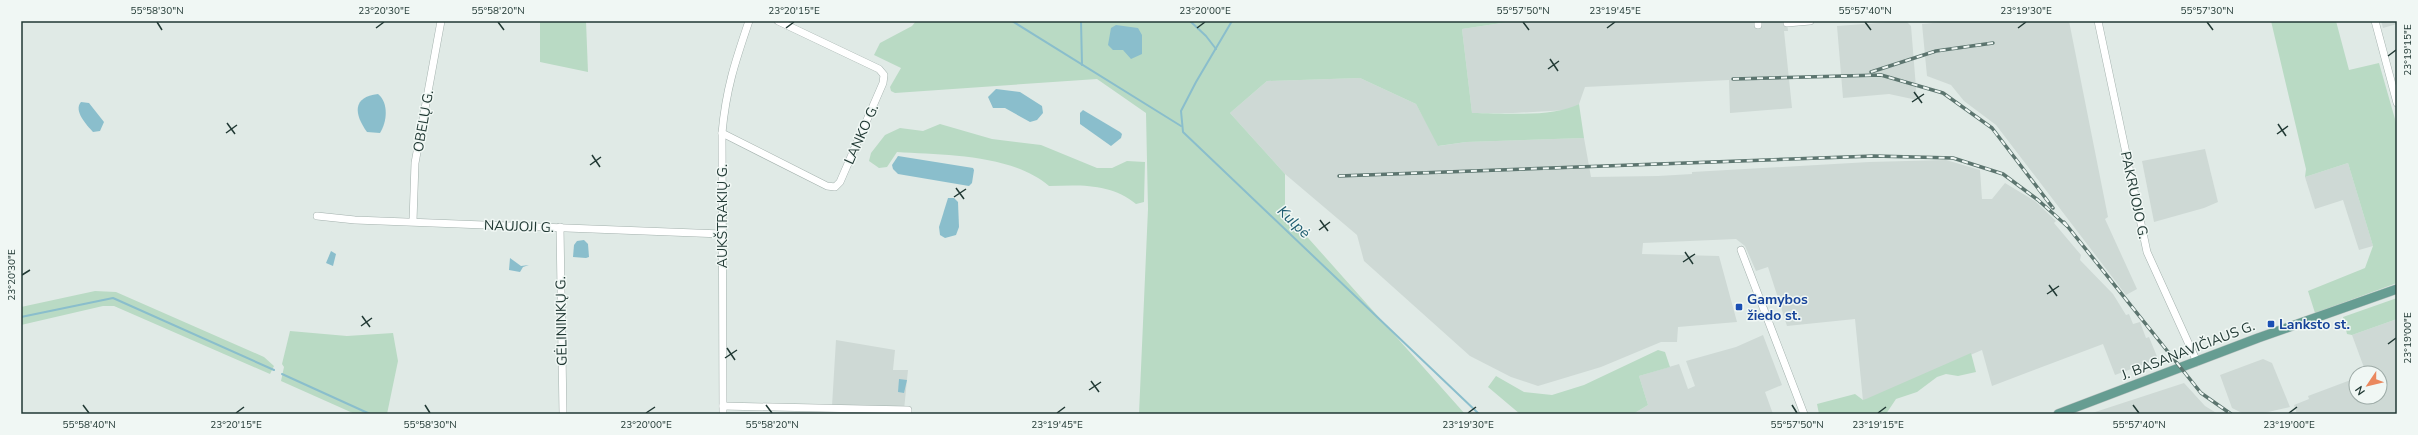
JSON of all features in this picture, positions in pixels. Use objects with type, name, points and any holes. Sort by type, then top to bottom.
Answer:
[{"type":"main road","name":"J. BASANAVIČIAUS G.","points":[[2058,414],[2397,289]]},
{"type":"street","name":"OBELŲ G.","points":[[413,221],[415,163],[441,21]]},
{"type":"street","name":"AUKŠTRAKIŲ G.","points":[[723,414],[722,133],[725,99],[730,76],[750,21]]},
{"type":"street","name":"LANKO G.","points":[[722,133],[827,186],[835,187],[840,182],[883,83],[884,75],[880,69],[778,21]]},
{"type":"street","points":[[1787,23],[1810,21]]},
{"type":"street","name":"PAKRUOJO G.","points":[[2098,21],[2147,252],[2197,362]]},
{"type":"street","points":[[2375,21],[2397,103]]},
{"type":"street","name":"NAUJOJI G.","points":[[316,216],[722,234]]},
{"type":"street","name":"GĖLININKŲ G.","points":[[560,227],[563,414]]},
{"type":"street","points":[[1741,250],[1804,414]]},
{"type":"street","points":[[723,406],[908,412]]},
{"type":"shaded area","points":[[1515,21],[1787,21],[1788,31],[1784,31],[1792,108],[1730,113],[1729,80],[1585,87],[1579,104],[1568,110],[1513,113],[1472,113],[1462,29]]},
{"type":"shaded area","points":[[1906,21],[1911,26],[1917,100],[1889,94],[1843,98],[1837,26]]},
{"type":"shaded area","points":[[1955,21],[2069,21],[2108,217],[2105,219],[2137,289],[2126,295],[1996,125],[1964,101],[1951,85],[1927,76],[1922,24]]},
{"type":"shaded area","points":[[2381,21],[2397,21],[2397,24],[2383,28]]},
{"type":"shaded area","points":[[1360,78],[1416,104],[1439,146],[1466,142],[1584,138],[1591,177],[1658,176],[1692,174],[1692,172],[1869,162],[1946,160],[1980,170],[1982,199],[1992,199],[2005,183],[2035,201],[2056,221],[2054,223],[2081,255],[2080,260],[2113,294],[2126,315],[2129,314],[2133,324],[2140,322],[2146,338],[2149,337],[2158,359],[2115,375],[2103,344],[1992,386],[1982,350],[1863,401],[1855,319],[1787,326],[1768,267],[1756,271],[1745,246],[1736,239],[1643,243],[1642,254],[1719,256],[1737,322],[1678,327],[1677,342],[1661,342],[1601,367],[1538,386],[1511,377],[1470,356],[1364,261],[1357,235],[1285,174],[1230,113],[1267,81]]},
{"type":"shaded area","points":[[2205,149],[2218,202],[2204,208],[2154,222],[2142,161]]},
{"type":"shaded area","points":[[2348,163],[2373,246],[2359,250],[2343,200],[2315,209],[2305,177]]},
{"type":"shaded area","points":[[2397,319],[2397,414],[2297,414],[2294,405],[2309,399],[2308,396],[2348,381],[2348,405],[2388,405],[2388,365],[2363,365],[2352,335]]},
{"type":"shaded area","points":[[1763,335],[1782,385],[1765,392],[1773,414],[1633,414],[1648,405],[1639,376],[1679,364],[1688,389],[1695,386],[1686,361],[1736,347]]},
{"type":"shaded area","points":[[836,340],[895,350],[893,370],[908,370],[904,410],[832,406]]},
{"type":"shaded area","points":[[2263,359],[2272,363],[2290,407],[2259,414],[2244,414],[2232,408],[2220,375]]},
{"type":"shaded area","points":[[2184,383],[2205,406],[2218,414],[2089,414]]},
{"type":"green space","points":[[540,21],[586,21],[588,72],[540,62]]},
{"type":"green space","points":[[916,21],[1515,21],[1462,29],[1472,113],[1541,113],[1568,108],[1579,104],[1584,138],[1466,142],[1438,146],[1416,104],[1360,78],[1267,81],[1230,113],[1285,174],[1285,212],[1465,414],[1139,414],[1148,209],[1146,113],[1097,79],[895,93],[891,91],[890,87],[901,68],[874,55],[880,43],[912,26]]},
{"type":"green space","points":[[2271,21],[2336,21],[2349,70],[2379,63],[2397,126],[2397,283],[2315,313],[2308,291],[2365,268],[2373,246],[2348,163],[2305,177],[2306,169]]},
{"type":"green space","points":[[940,124],[992,139],[1041,145],[1097,168],[1112,168],[1127,161],[1145,162],[1144,202],[1136,204],[1116,192],[1095,187],[1072,185],[1049,186],[1034,175],[1016,168],[977,158],[897,152],[887,167],[879,168],[869,161],[871,153],[885,135],[900,128],[923,131]]},
{"type":"green space","points":[[95,291],[116,292],[264,357],[274,366],[270,374],[114,306],[103,306],[21,325],[21,307]]},
{"type":"green space","points":[[2397,298],[2397,319],[2352,335],[2347,334],[2343,317]]},
{"type":"green space","points":[[290,331],[347,336],[393,333],[398,361],[387,414],[355,414],[281,381],[284,367],[282,364]]},
{"type":"green space","points":[[1658,350],[1665,352],[1670,367],[1639,376],[1648,405],[1633,414],[1520,414],[1488,387],[1496,376],[1524,392],[1552,395],[1584,385]]},
{"type":"green space","points":[[1971,353],[1976,372],[1958,376],[1946,374],[1937,377],[1917,392],[1896,399],[1886,414],[1819,414],[1817,404],[1855,394],[1863,400]]},
{"type":"water","points":[[1116,25],[1138,28],[1142,35],[1142,54],[1131,59],[1123,50],[1113,50],[1108,45],[1111,28]]},
{"type":"water","points":[[996,89],[1020,92],[1042,106],[1043,113],[1037,120],[1030,122],[1005,108],[993,108],[988,97]]},
{"type":"water","points":[[378,94],[382,98],[385,107],[386,113],[384,124],[380,133],[367,132],[360,119],[358,107],[363,99]]},
{"type":"water","points":[[81,102],[89,103],[104,122],[100,131],[93,132],[87,126],[79,110]]},
{"type":"water","points":[[1083,110],[1120,132],[1122,134],[1121,138],[1111,146],[1080,124],[1080,113]]},
{"type":"water","points":[[898,156],[973,168],[972,183],[969,186],[898,174],[893,169],[892,165]]},
{"type":"water","points":[[948,198],[954,198],[958,202],[959,227],[956,235],[945,238],[940,235],[939,227]]},
{"type":"water","points":[[584,240],[588,244],[589,257],[573,257],[574,245],[577,241]]},
{"type":"water","points":[[331,251],[336,254],[333,266],[326,263]]},
{"type":"water","points":[[510,258],[521,266],[529,265],[523,267],[520,272],[509,270]]},
{"type":"water","points":[[899,379],[907,380],[904,393],[898,392]]},
{"type":"waterway","points":[[1012,21],[1181,126]]},
{"type":"waterway","points":[[1081,21],[1082,65]]},
{"type":"waterway","points":[[1190,21],[1206,36],[1216,49]]},
{"type":"waterway","name":"Kulpė","points":[[1232,21],[1196,82],[1181,111],[1183,132],[1479,414]]},
{"type":"waterway","points":[[21,317],[113,298],[274,370]]},
{"type":"waterway","points":[[282,374],[370,414]]},
{"type":"railway","points":[[1871,72],[1936,51],[1993,43]]},
{"type":"railway","points":[[1733,79],[1881,75],[1943,93],[1992,128],[2053,208]]},
{"type":"railway","points":[[1339,176],[1874,156],[1953,158],[2003,174],[2038,200],[2067,226]]},
{"type":"railway","points":[[2064,222],[2201,393],[2231,414]]},
{"type":"place","name":"Gamybos žiedo st.","points":[[1739,307]]},
{"type":"place","name":"Lanksto st.","points":[[2271,324]]}]
